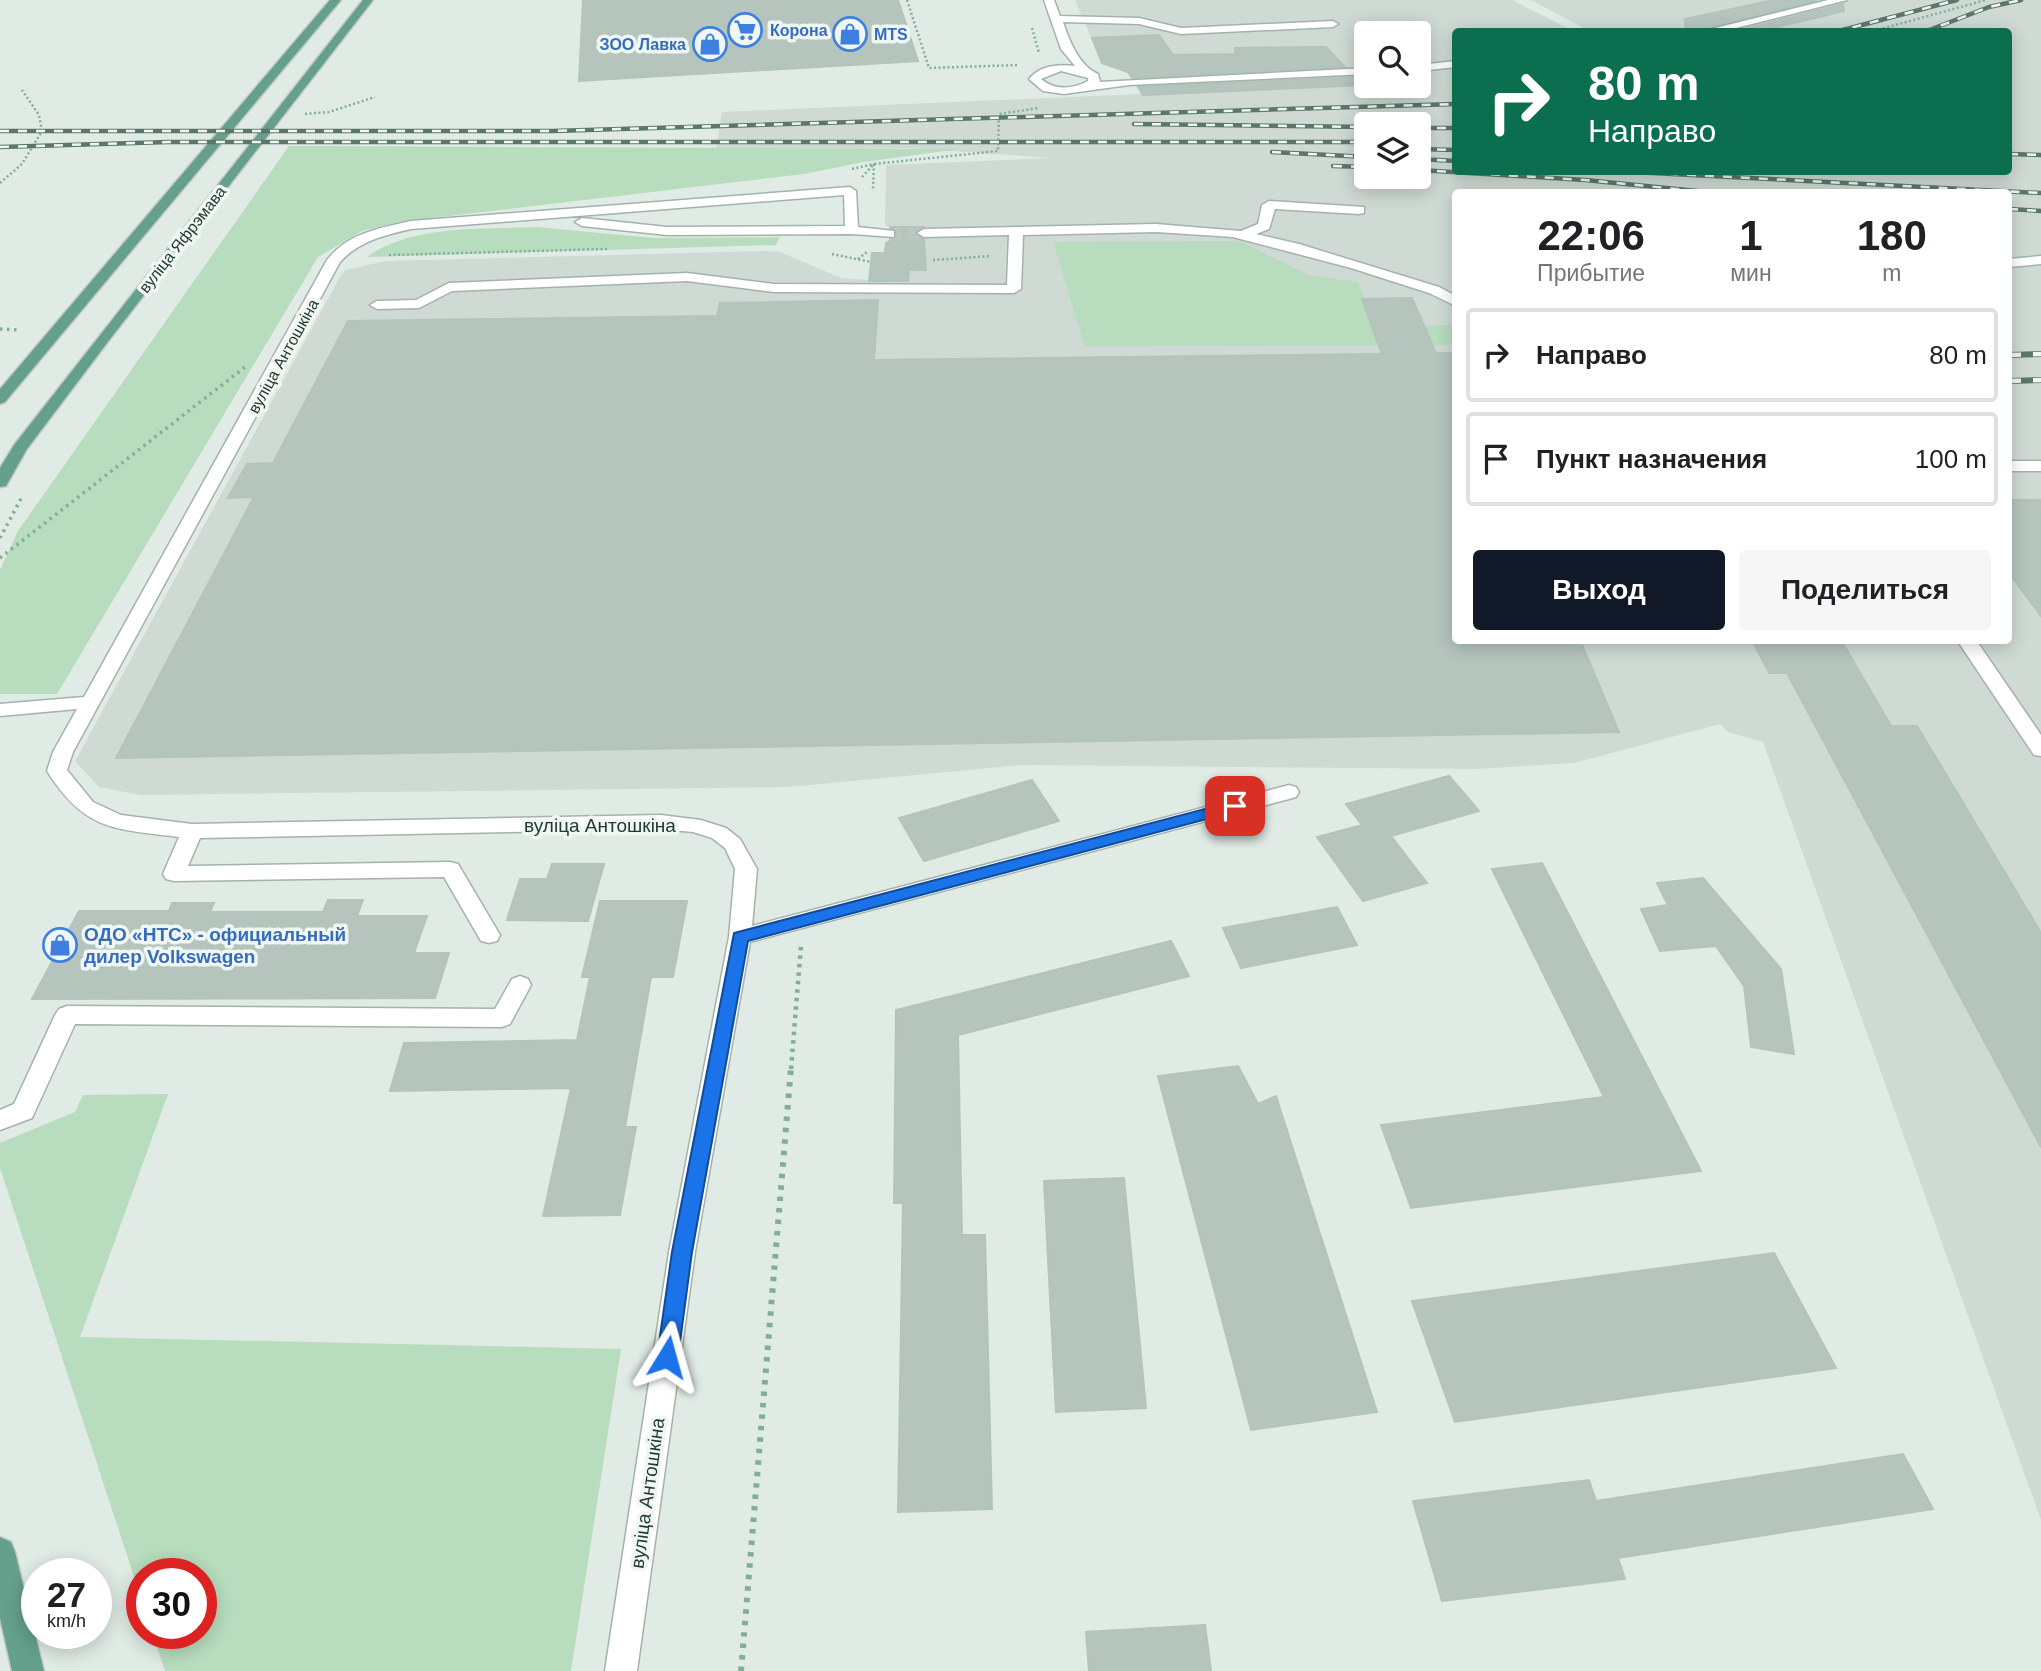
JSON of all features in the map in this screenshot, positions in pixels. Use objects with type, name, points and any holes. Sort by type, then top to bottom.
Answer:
[{"type":"main road","name":"вуліца Яфрэмава","points":[[0,399],[269,83],[336,0]]},
{"type":"main road","name":"вуліца Яфрэмава","points":[[0,482],[20,448],[105,335],[368,0]]},
{"type":"main road","points":[[269,83],[280,88],[304,83]]},
{"type":"main road","points":[[0,1552],[28,1671]]},
{"type":"street","points":[[1049,0],[1066,49],[1090,78]]},
{"type":"street","points":[[1721,28],[1842,0]]},
{"type":"street","points":[[1054,19],[1139,21],[1181,30],[1333,24]]},
{"type":"street","points":[[1048,70],[1066,49]]},
{"type":"street","points":[[1431,67],[1452,64]]},
{"type":"street","points":[[1090,78],[1072,90],[1048,88],[1038,84],[1035,79],[1038,74],[1048,70],[1075,69],[1090,78],[1129,82],[1354,72]]},
{"type":"street","points":[[528,217],[850,191],[852,230]]},
{"type":"street","points":[[1242,235],[1264,226],[1269,205],[1359,210]]},
{"type":"street","points":[[528,217],[667,231],[852,230],[889,234]]},
{"type":"street","name":"вуліца Антошкіна","points":[[528,217],[411,225],[382,232],[344,248],[334,260],[90,702],[63,752],[57,771],[86,807],[117,822],[192,831],[661,822],[694,825],[719,834],[733,844],[746,869],[740,937],[682,1252],[621,1671]]},
{"type":"street","points":[[924,233],[1195,229],[1242,235],[1294,247],[1434,290],[1452,300]]},
{"type":"street","points":[[377,305],[419,304],[449,287],[687,277],[774,288],[1014,289],[1016,232]]},
{"type":"street","points":[[2012,263],[2041,260]]},
{"type":"street","points":[[2012,466],[2041,466]]},
{"type":"street","points":[[1969,644],[2041,750]]},
{"type":"street","points":[[0,710],[90,702]]},
{"type":"street","points":[[740,937],[1289,792]]},
{"type":"street","points":[[192,831],[174,874],[450,869],[489,935]]},
{"type":"street","points":[[0,1120],[23,1111],[67,1016],[502,1018],[520,985]]},
{"type":"path","points":[[907,0],[929,68],[1025,65]]},
{"type":"path","points":[[1884,28],[1986,0]]},
{"type":"path","points":[[1029,20],[1040,59]]},
{"type":"path","points":[[0,183],[22,164],[44,125],[23,90]]},
{"type":"path","points":[[850,191],[874,164],[998,151],[999,114],[1065,103],[1072,90]]},
{"type":"path","points":[[305,114],[330,112],[375,97]]},
{"type":"path","points":[[386,255],[609,249]]},
{"type":"path","points":[[823,252],[871,262]]},
{"type":"path","points":[[0,329],[20,330]]},
{"type":"path","points":[[0,558],[246,366]]},
{"type":"path","points":[[0,538],[25,490]]},
{"type":"path","points":[[741,1671],[803,922]]},
{"type":"shaded area","points":[[1075,0],[1512,0],[1567,28],[1452,28],[1452,175],[2012,175],[2012,28],[1583,28],[1531,0],[2041,0],[2041,211],[2012,210],[2012,189],[1452,189],[1452,644],[2012,644],[2012,212],[2041,213],[2041,1520],[1763,742],[1728,732],[1720,724],[1574,763],[1475,769],[1021,765],[788,787],[141,795],[99,787],[75,761],[346,270],[386,261],[763,251],[780,252],[841,278],[882,281],[883,270],[870,270],[872,253],[884,253],[886,243],[891,241],[890,228],[885,225],[886,165],[1053,158],[906,148],[716,150],[722,112],[1142,94],[1139,89],[1140,78],[1102,63]]},
{"type":"green space","points":[[289,146],[960,149],[863,162],[804,174],[398,222],[362,231],[318,257],[57,694],[0,694],[0,570],[18,531]]},
{"type":"green space","points":[[537,227],[653,238],[780,237],[776,245],[367,257],[404,239],[426,234],[471,229]]},
{"type":"green space","points":[[1240,241],[1308,275],[1358,282],[1377,327],[1450,325],[1452,345],[1085,346],[1053,242]]},
{"type":"green space","points":[[168,1094],[80,1337],[621,1349],[571,1671],[165,1671],[157,1649],[217,1649],[217,1558],[128,1558],[0,1168],[0,1143],[75,1112],[83,1095]]},
{"type":"building","name":"Корона","points":[[583,0],[898,0],[918,61],[579,81]]},
{"type":"building","points":[[1774,0],[1817,0],[1712,28],[1686,28],[1685,19]]},
{"type":"building","points":[[1843,4],[1844,11],[1774,28],[1749,28]]},
{"type":"building","points":[[1159,35],[1173,55],[1235,54],[1235,48],[1326,47],[1345,67],[1132,78],[1128,72],[1102,63],[1092,38]]},
{"type":"building","points":[[1354,77],[1354,85],[1143,95],[1138,87]]},
{"type":"building","points":[[890,227],[923,227],[915,234],[924,240],[926,270],[909,270],[908,281],[869,281],[872,253],[885,253],[886,243],[897,237],[896,229]]},
{"type":"building","points":[[1412,298],[1436,353],[1452,353],[1452,644],[1582,644],[1619,732],[116,758],[254,497],[228,498],[247,464],[273,463],[348,321],[717,316],[720,303],[878,300],[874,360],[1382,354],[1362,299]]},
{"type":"building","points":[[2012,500],[2041,500],[2041,616],[2012,577]]},
{"type":"building","points":[[1754,644],[1843,644],[1891,726],[1917,726],[2041,933],[2041,1147],[1787,673],[1769,673]]},
{"type":"building","points":[[1449,776],[1479,811],[1391,836],[1427,883],[1363,901],[1317,837],[1362,825],[1346,804]]},
{"type":"building","points":[[1032,780],[1059,821],[924,861],[899,818]]},
{"type":"building","points":[[1542,863],[1701,1171],[1411,1208],[1381,1125],[1604,1097],[1492,869]]},
{"type":"building","points":[[552,864],[604,864],[588,921],[507,920],[520,879],[547,879]]},
{"type":"building","points":[[1703,878],[1781,969],[1794,1054],[1751,1047],[1744,986],[1716,946],[1660,951],[1641,909],[1668,905],[1657,883]]},
{"type":"building","points":[[328,900],[363,900],[357,916],[427,916],[414,953],[449,953],[435,998],[32,999],[79,911],[169,911],[172,903],[214,903],[210,912],[323,912]]},
{"type":"building","points":[[600,901],[687,901],[673,977],[651,977],[625,1127],[636,1127],[620,1215],[543,1216],[571,1088],[390,1091],[404,1043],[577,1040],[590,977],[582,977]]},
{"type":"building","points":[[1337,907],[1357,945],[1241,968],[1223,928]]},
{"type":"building","points":[[1171,941],[1189,976],[958,1035],[962,1235],[985,1235],[992,1509],[898,1512],[903,1203],[894,1203],[896,1010]]},
{"type":"building","points":[[1238,1066],[1258,1104],[1276,1096],[1377,1412],[1251,1430],[1158,1076]]},
{"type":"building","points":[[1124,1178],[1146,1408],[1056,1412],[1044,1181]]},
{"type":"building","points":[[1774,1253],[1836,1368],[1455,1422],[1412,1301]]},
{"type":"building","points":[[1903,1454],[1933,1509],[1618,1558],[1625,1579],[1442,1601],[1413,1501],[1589,1480],[1596,1501]]},
{"type":"building","points":[[1205,1625],[1211,1671],[1089,1671],[1086,1632]]},
{"type":"tunnel","points":[[889,234],[924,233]]},
{"type":"railway","points":[[1850,28],[1957,0]]},
{"type":"railway","points":[[1934,28],[1989,7],[2021,0]]},
{"type":"railway","points":[[0,131],[553,131],[1452,104]]},
{"type":"railway","points":[[1134,124],[1354,127]]},
{"type":"railway","points":[[1431,128],[1452,128]]},
{"type":"railway","points":[[0,147],[168,142],[1354,142]]},
{"type":"railway","points":[[1431,149],[1452,150]]},
{"type":"railway","points":[[1272,152],[1354,156]]},
{"type":"railway","points":[[2012,154],[2041,155]]},
{"type":"railway","points":[[1431,160],[1452,161]]},
{"type":"railway","points":[[1333,166],[1354,167]]},
{"type":"railway","points":[[1431,171],[1452,172]]},
{"type":"railway","points":[[1502,175],[1676,189]]},
{"type":"railway","points":[[1691,175],[1963,189]]},
{"type":"railway","points":[[2012,192],[2041,193]]},
{"type":"railway","points":[[2012,209],[2041,211]]},
{"type":"railway","points":[[2012,355],[2041,354]]},
{"type":"railway","points":[[2012,381],[2041,380]]},
{"type":"place","name":"Корона","points":[[745,30]]},
{"type":"place","name":"MTS","points":[[850,34]]},
{"type":"place","name":"ЗОО Лавка","points":[[710,44]]},
{"type":"place","name":"ОДО «НТС» - официальный дилер Volkswagen","points":[[60,945]]},
{"type":"route","points":[[667,1357],[682,1252],[740,937],[1235,806]]}]
